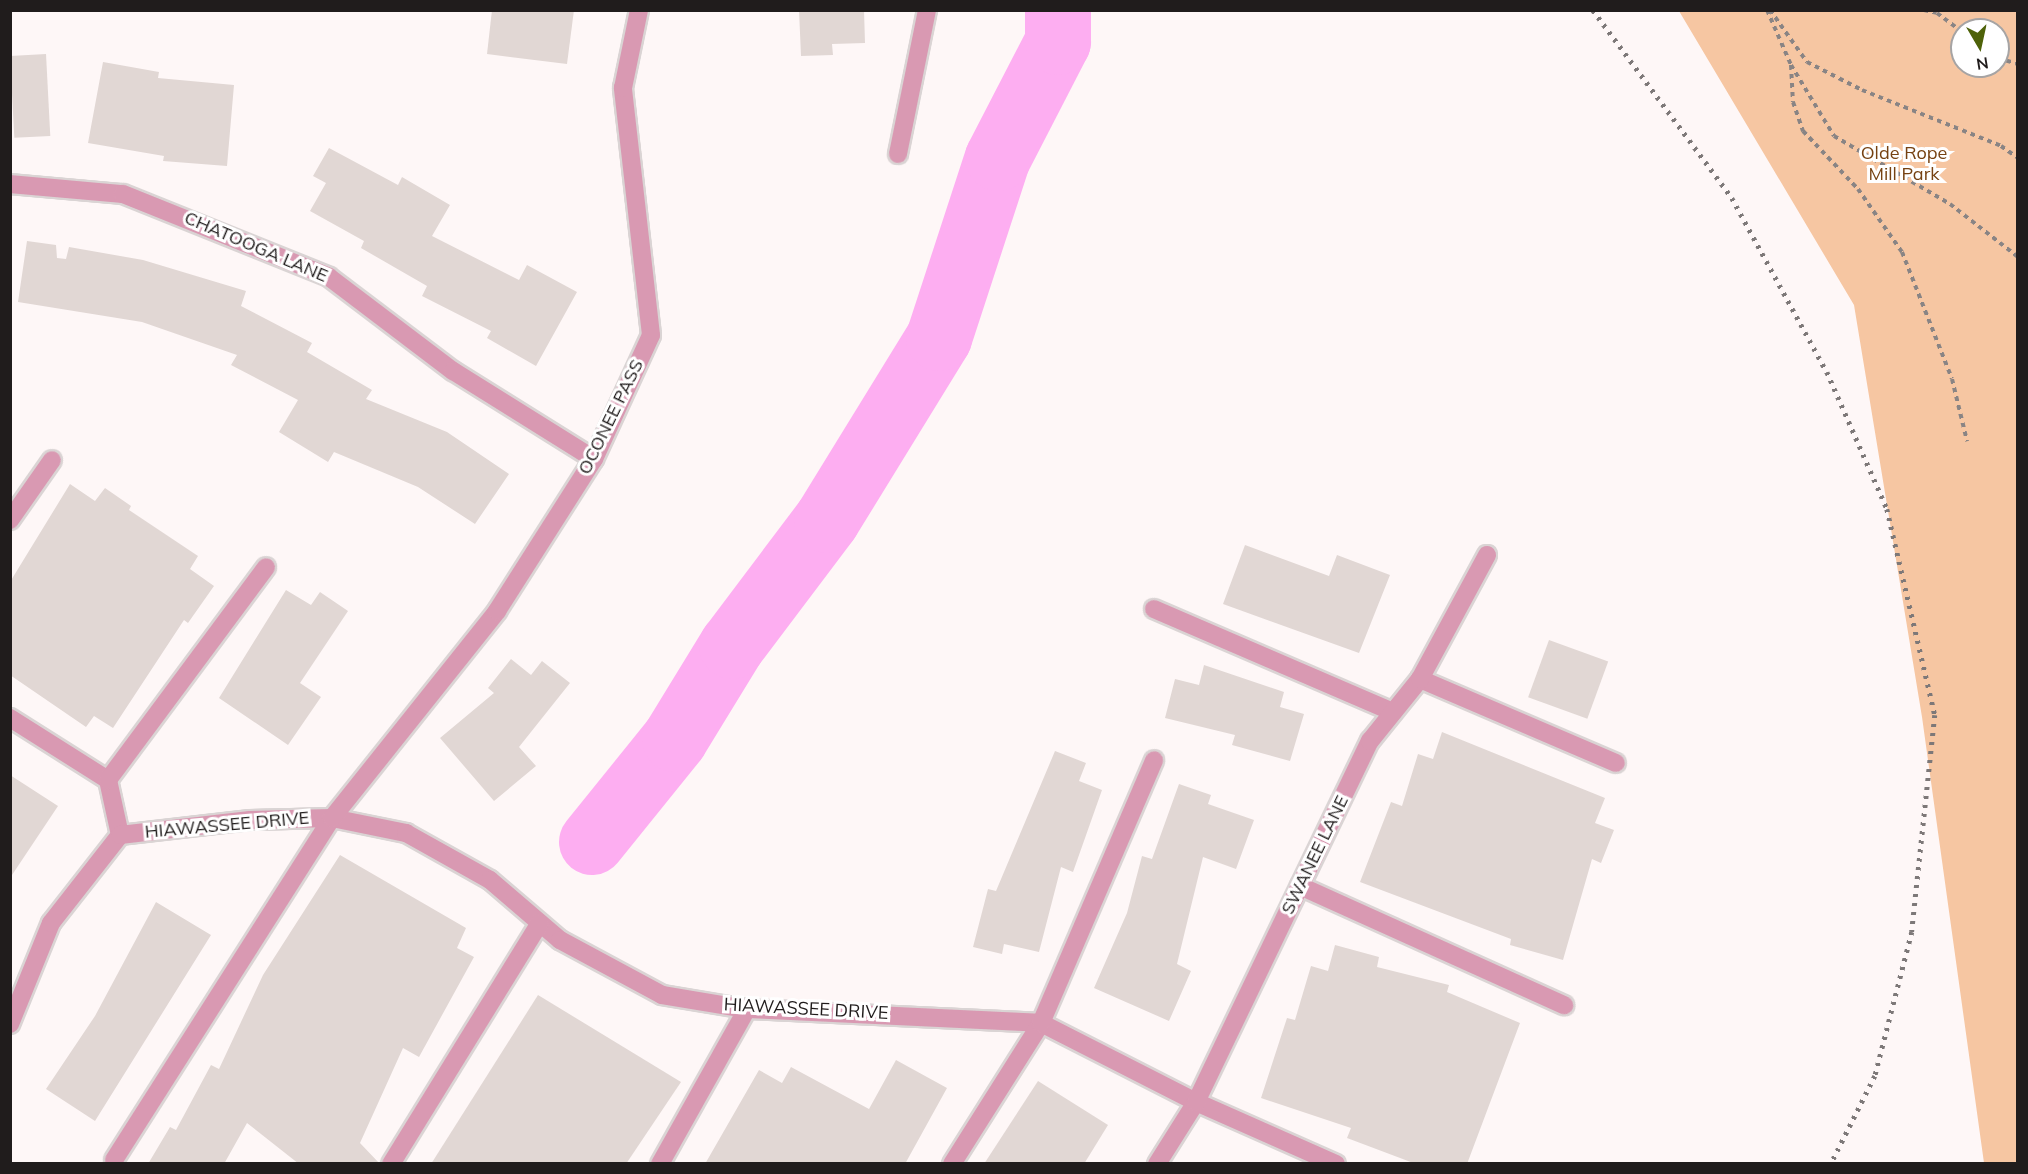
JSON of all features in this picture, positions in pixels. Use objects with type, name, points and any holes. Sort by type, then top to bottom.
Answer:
[{"type":"street","name":"OCONEE PASS","points":[[114,1160],[332,818],[497,611],[594,459],[651,335],[623,88],[639,10]]},
{"type":"street","points":[[897,154],[927,10]]},
{"type":"street","name":"CHATOOGA LANE","points":[[10,184],[123,194],[329,277],[453,371],[594,459]]},
{"type":"street","points":[[10,519],[52,460]]},
{"type":"street","name":"SWANEE LANE","points":[[1157,1164],[1196,1102],[1370,741],[1420,679],[1487,555]]},
{"type":"street","points":[[108,780],[266,567]]},
{"type":"street","points":[[1154,609],[1393,712]]},
{"type":"street","points":[[1420,679],[1616,763]]},
{"type":"street","points":[[10,718],[108,780],[120,835]]},
{"type":"street","points":[[952,1164],[1041,1023],[1154,760]]},
{"type":"street","name":"HIAWASSEE DRIVE","points":[[12,1015],[51,922],[120,835],[184,825],[332,818],[406,833],[490,880],[560,940],[662,995],[747,1010],[1041,1023],[1196,1102],[1335,1164]]},
{"type":"street","points":[[1300,886],[1564,1005]]},
{"type":"street","points":[[390,1164],[540,923]]},
{"type":"street","points":[[660,1164],[747,1010]]},
{"type":"path","points":[[1769,10],[1791,65],[1834,136],[1950,204],[2018,257]]},
{"type":"path","points":[[1769,10],[1807,62],[2018,158]]},
{"type":"path","points":[[1924,10],[1937,13],[1950,23]]},
{"type":"path","points":[[1791,65],[1793,102],[1803,130],[1858,189],[1902,252],[1952,379],[1967,441]]},
{"type":"green space","name":"Olde Rope Mill Park","points":[[1679,11],[2017,11],[2017,1163],[1984,1163],[1922,717],[1854,305]]},
{"type":"building","points":[[492,10],[574,10],[567,64],[487,54]]},
{"type":"building","points":[[799,10],[864,10],[865,43],[832,44],[833,55],[801,56]]},
{"type":"building","points":[[46,54],[50,136],[14,138],[10,56]]},
{"type":"building","points":[[103,62],[159,72],[158,78],[234,85],[227,166],[163,161],[164,156],[88,143]]},
{"type":"building","points":[[329,148],[398,185],[402,177],[450,205],[432,236],[519,280],[527,265],[577,292],[536,366],[487,338],[491,331],[422,296],[427,286],[361,248],[364,241],[310,211],[326,183],[313,176]]},
{"type":"building","points":[[27,241],[56,245],[57,258],[66,259],[69,247],[143,260],[246,291],[241,306],[312,343],[307,352],[372,390],[366,399],[447,432],[509,474],[475,524],[418,487],[334,452],[328,462],[279,432],[298,400],[231,365],[237,355],[142,322],[18,302]]},
{"type":"building","points":[[70,484],[95,501],[105,488],[131,506],[129,510],[198,556],[190,569],[214,586],[188,623],[184,620],[113,728],[94,716],[86,727],[10,675],[10,582]]},
{"type":"building","points":[[1245,545],[1329,576],[1337,555],[1390,575],[1359,653],[1223,604]]},
{"type":"building","points":[[286,590],[311,605],[320,592],[348,611],[300,683],[321,697],[288,745],[219,698]]},
{"type":"building","points":[[1549,640],[1608,662],[1587,719],[1528,697]]},
{"type":"building","points":[[511,659],[531,675],[542,661],[570,683],[519,747],[536,766],[494,801],[440,738],[494,693],[488,688]]},
{"type":"building","points":[[1204,665],[1284,692],[1280,707],[1304,714],[1290,761],[1232,745],[1235,735],[1165,718],[1175,679],[1199,685]]},
{"type":"building","points":[[1442,732],[1605,798],[1595,823],[1614,830],[1601,863],[1592,859],[1563,960],[1510,945],[1511,939],[1360,882],[1391,802],[1402,806],[1418,754],[1433,759]]},
{"type":"building","points":[[1055,751],[1086,763],[1079,781],[1102,790],[1073,872],[1061,867],[1039,952],[1004,944],[1002,954],[973,947],[988,889],[996,891]]},
{"type":"building","points":[[10,775],[58,806],[10,878]]},
{"type":"building","points":[[1179,784],[1211,795],[1208,804],[1254,820],[1236,869],[1203,857],[1177,964],[1191,971],[1169,1021],[1094,988],[1127,913],[1142,856],[1152,859]]},
{"type":"building","points":[[340,855],[466,928],[457,948],[474,957],[419,1057],[403,1048],[360,1143],[380,1164],[299,1164],[247,1123],[224,1164],[148,1164],[170,1127],[176,1130],[211,1065],[219,1069],[263,975]]},
{"type":"building","points":[[156,902],[211,935],[95,1121],[46,1089],[95,1016]]},
{"type":"building","points":[[1335,945],[1379,957],[1377,967],[1449,985],[1447,992],[1520,1023],[1467,1164],[1416,1164],[1347,1138],[1351,1128],[1261,1098],[1287,1018],[1295,1020],[1311,966],[1328,971]]},
{"type":"building","points":[[538,995],[681,1082],[626,1164],[431,1164]]},
{"type":"building","points":[[896,1060],[947,1088],[905,1164],[705,1164],[759,1070],[782,1083],[791,1067],[869,1109]]},
{"type":"building","points":[[1038,1081],[1108,1125],[1084,1164],[984,1164]]},
{"type":"waterway","points":[[592,842],[675,739],[732,646],[827,520],[939,338],[998,158],[1058,42],[1058,10]]},
{"type":"railway","points":[[1593,10],[1732,198],[1827,372],[1887,509],[1935,715],[1912,932],[1875,1076],[1831,1164]]}]
